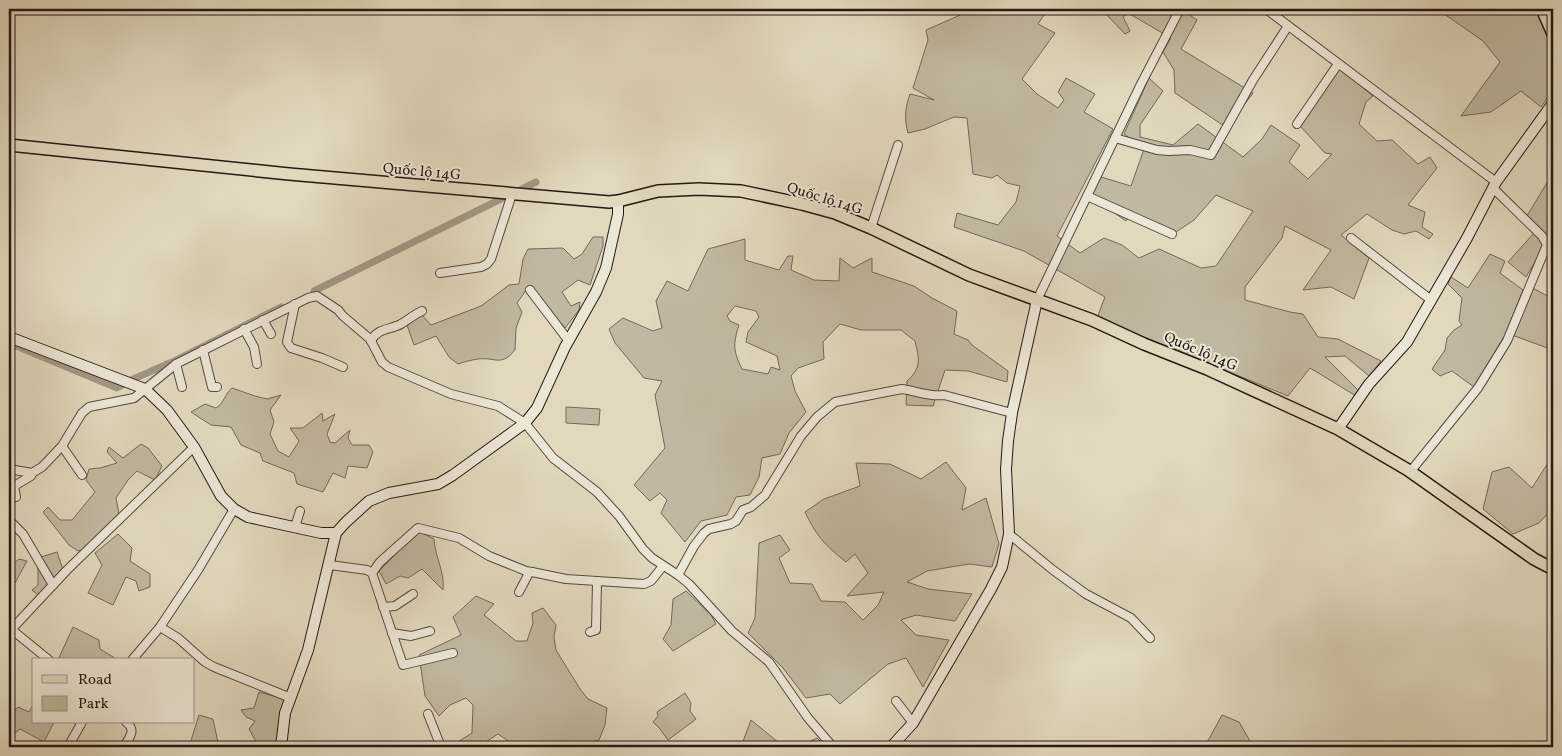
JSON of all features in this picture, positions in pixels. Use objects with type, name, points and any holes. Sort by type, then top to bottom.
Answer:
[{"type":"main road","points":[[1542,9],[1553,34]]},
{"type":"main road","name":"Quốc lộ 14G","points":[[9,145],[289,174],[512,194],[618,201],[658,191],[699,188],[741,191],[818,208],[872,228],[969,274],[1092,320],[1144,344],[1207,369],[1338,430],[1410,472],[1534,559],[1553,569]]},
{"type":"street","points":[[892,747],[913,723],[1002,567],[1009,534],[1006,469],[1012,413],[1037,300],[1180,9]]},
{"type":"street","points":[[1266,9],[1494,185],[1551,246],[1526,293],[1507,341],[1478,388],[1410,472]]},
{"type":"street","points":[[1115,138],[1157,150],[1190,150],[1211,154],[1253,80],[1288,26]]},
{"type":"street","points":[[1297,124],[1338,64]]},
{"type":"street","points":[[1338,430],[1369,384],[1407,342],[1467,238],[1494,185],[1553,103]]},
{"type":"street","points":[[872,228],[898,145]]},
{"type":"street","points":[[440,274],[482,267],[487,264],[491,259],[512,194]]},
{"type":"street","points":[[1087,196],[1172,234]]},
{"type":"street","points":[[281,747],[285,713],[308,650],[330,565],[336,533],[369,501],[388,493],[438,484],[525,423],[537,408],[568,340],[596,292],[606,268],[618,214],[618,201]]},
{"type":"street","points":[[1352,238],[1431,300]]},
{"type":"street","points":[[530,290],[568,340]]},
{"type":"street","points":[[16,497],[14,486],[42,467],[62,446],[82,413],[89,407],[134,398],[176,364],[295,304],[317,296],[338,310],[342,316],[371,341],[382,362],[388,367],[451,394],[498,406],[525,423],[553,458],[597,492],[620,516],[643,549],[689,584],[732,630],[769,662],[808,718],[833,747]]},
{"type":"street","points":[[295,304],[288,345],[291,348],[343,367]]},
{"type":"street","points":[[371,341],[378,332],[403,323],[422,312]]},
{"type":"street","points":[[262,320],[271,334]]},
{"type":"street","points":[[244,329],[254,347],[256,364]]},
{"type":"street","points":[[9,337],[145,389],[167,410],[194,448],[221,496],[234,509],[248,517],[321,533],[336,533]]},
{"type":"street","points":[[203,350],[212,387],[217,387]]},
{"type":"street","points":[[176,364],[182,387]]},
{"type":"street","points":[[678,575],[694,546],[704,533],[709,529],[736,521],[743,510],[765,495],[801,436],[817,417],[835,402],[902,389],[924,395],[944,394],[1012,413]]},
{"type":"street","points":[[62,446],[82,474]]},
{"type":"street","points":[[46,658],[10,630],[53,584],[194,448]]},
{"type":"street","points":[[9,469],[32,473]]},
{"type":"street","points":[[134,658],[160,627],[198,570],[234,509]]},
{"type":"street","points":[[295,527],[300,511]]},
{"type":"street","points":[[9,520],[23,534],[53,584]]},
{"type":"street","points":[[372,573],[380,562],[418,528],[459,538],[488,556],[532,572],[566,579],[621,584],[648,584],[663,566]]},
{"type":"street","points":[[1009,534],[1086,594],[1136,622],[1150,638]]},
{"type":"street","points":[[330,565],[367,570],[372,573],[403,665],[453,653]]},
{"type":"street","points":[[519,592],[529,573],[532,572]]},
{"type":"street","points":[[590,632],[596,630],[597,582]]},
{"type":"street","points":[[383,606],[395,606],[413,594]]},
{"type":"street","points":[[160,627],[178,638],[205,662],[214,667],[291,698]]},
{"type":"street","points":[[392,633],[411,636],[430,631]]},
{"type":"street","points":[[896,700],[913,723]]},
{"type":"street","points":[[428,714],[441,747]]},
{"type":"street","points":[[68,747],[81,724]]},
{"type":"street","points":[[124,747],[132,732],[132,728],[128,724]]},
{"type":"green space","points":[[974,9],[1053,9],[1044,15],[1038,24],[1055,33],[1022,79],[1037,94],[1058,108],[1064,100],[1058,92],[1066,78],[1095,94],[1084,112],[1113,129],[1057,236],[1080,253],[1104,238],[1122,245],[1139,258],[1159,249],[1201,268],[1216,266],[1253,211],[1216,195],[1194,220],[1176,232],[1131,215],[1126,221],[1091,197],[1101,177],[1131,186],[1144,149],[1124,134],[1149,78],[1163,91],[1140,125],[1140,137],[1173,145],[1198,124],[1243,157],[1262,139],[1271,125],[1300,145],[1289,162],[1308,179],[1332,154],[1325,153],[1299,125],[1334,64],[1373,96],[1366,102],[1359,124],[1377,141],[1392,140],[1418,164],[1430,157],[1437,168],[1408,205],[1425,212],[1422,227],[1433,234],[1429,239],[1416,231],[1404,234],[1392,230],[1367,214],[1341,235],[1369,258],[1354,299],[1331,287],[1303,290],[1331,250],[1285,226],[1282,238],[1245,287],[1245,300],[1303,314],[1318,337],[1338,339],[1381,361],[1369,376],[1345,356],[1325,357],[1358,390],[1356,396],[1310,368],[1288,396],[1097,318],[1105,297],[1024,251],[954,227],[957,213],[998,225],[1016,202],[1020,186],[1007,183],[997,175],[992,178],[973,174],[967,118],[954,117],[925,129],[908,133],[906,114],[910,94],[934,100],[913,88],[928,40],[926,30]]},
{"type":"green space","points":[[1096,9],[1181,9],[1197,20],[1181,49],[1253,93],[1227,128],[1175,93],[1174,70],[1163,52],[1171,38],[1128,13],[1123,17],[1130,31],[1125,34],[1103,11]]},
{"type":"green space","points":[[1437,9],[1531,9],[1553,19],[1553,90],[1541,107],[1521,91],[1491,112],[1461,116],[1500,62],[1483,41]]},
{"type":"green space","points":[[1553,173],[1553,243],[1548,240],[1526,277],[1508,262],[1534,233],[1525,219]]},
{"type":"green space","points":[[593,237],[603,237],[603,246],[590,285],[578,280],[562,292],[571,306],[580,302],[579,310],[565,328],[529,286],[517,303],[522,312],[516,328],[515,350],[506,358],[502,360],[478,359],[458,364],[449,357],[436,336],[414,345],[407,325],[422,315],[431,325],[481,306],[509,285],[519,284],[523,259],[528,249],[563,248],[574,259],[582,254]]},
{"type":"green space","points":[[745,239],[745,260],[779,270],[788,256],[793,256],[791,270],[814,280],[839,281],[840,258],[853,268],[872,258],[872,272],[914,286],[957,311],[954,334],[968,340],[972,345],[1008,371],[1007,382],[968,371],[945,370],[933,406],[906,405],[907,381],[915,372],[918,362],[915,341],[901,330],[861,330],[840,324],[823,342],[824,359],[798,368],[791,376],[795,391],[806,412],[789,433],[780,454],[762,458],[759,477],[750,495],[736,497],[727,515],[701,521],[685,542],[661,513],[667,500],[660,493],[650,501],[634,485],[665,448],[655,395],[662,381],[644,378],[615,343],[609,329],[623,318],[653,331],[662,328],[656,301],[667,281],[688,291],[708,249]],"holes":[[[735,306],[756,311],[759,317],[748,332],[746,342],[777,356],[780,370],[771,367],[768,374],[742,369],[735,347],[739,325],[730,321],[727,316]]]},
{"type":"green space","points":[[1490,254],[1505,261],[1500,273],[1523,290],[1505,335],[1474,387],[1452,371],[1440,376],[1432,369],[1445,350],[1447,338],[1462,325],[1459,321],[1462,298],[1448,284],[1451,277],[1468,288]]},
{"type":"green space","points":[[1531,287],[1553,299],[1553,344],[1550,349],[1512,335]]},
{"type":"green space","points":[[232,388],[267,399],[281,395],[270,410],[274,422],[270,434],[278,451],[289,457],[299,441],[290,428],[303,428],[322,413],[323,421],[335,414],[327,434],[330,442],[335,443],[350,430],[348,438],[352,445],[369,445],[373,452],[367,468],[348,466],[345,478],[333,473],[323,492],[297,484],[294,473],[263,461],[260,453],[241,445],[231,427],[211,425],[191,412],[205,404],[216,408]]},
{"type":"green space","points":[[566,407],[600,409],[599,425],[566,423]]},
{"type":"green space","points":[[141,444],[148,448],[162,466],[155,480],[137,471],[128,480],[116,498],[119,514],[85,549],[78,551],[69,545],[43,512],[48,507],[60,520],[72,520],[95,492],[86,480],[89,469],[117,463],[107,452],[109,447],[123,458]]},
{"type":"green space","points":[[1553,455],[1553,508],[1539,523],[1513,534],[1483,509],[1492,472],[1509,467],[1532,488]]},
{"type":"green space","points":[[946,462],[966,488],[962,510],[986,498],[999,544],[992,567],[969,564],[927,571],[907,582],[928,589],[972,594],[955,621],[916,615],[901,620],[916,635],[949,640],[923,687],[906,658],[888,664],[840,704],[830,694],[806,698],[783,668],[748,633],[755,618],[759,543],[780,535],[790,550],[779,558],[790,583],[812,584],[821,601],[845,602],[863,620],[878,605],[884,592],[847,596],[868,573],[855,554],[846,562],[827,545],[805,512],[824,499],[860,486],[856,463],[890,464],[921,479]]},
{"type":"green space","points":[[420,532],[434,539],[443,577],[443,590],[422,569],[408,578],[400,576],[386,584],[379,571]]},
{"type":"green space","points":[[118,534],[132,548],[130,561],[150,574],[150,587],[139,591],[136,581],[126,577],[113,605],[88,593],[102,565],[95,553]]},
{"type":"green space","points":[[57,552],[66,578],[44,600],[32,590],[38,585],[38,558]]},
{"type":"green space","points":[[19,559],[27,561],[15,583],[9,586],[9,567]]},
{"type":"green space","points":[[686,591],[711,615],[716,624],[673,651],[663,639],[671,625],[673,599]]},
{"type":"green space","points":[[476,596],[494,604],[484,615],[516,641],[527,641],[533,623],[532,613],[543,608],[556,625],[554,637],[556,650],[580,689],[588,699],[607,708],[605,725],[599,740],[587,743],[587,747],[517,747],[498,734],[478,747],[455,747],[456,743],[472,733],[473,705],[466,698],[450,705],[439,716],[425,696],[419,655],[461,635],[453,617]]},
{"type":"green space","points":[[73,627],[99,640],[100,649],[115,658],[59,658]]},
{"type":"green space","points":[[259,692],[284,699],[278,747],[259,747],[249,729],[255,721],[246,717],[241,710],[254,708]]},
{"type":"green space","points":[[685,693],[691,703],[690,711],[696,719],[668,740],[653,722],[658,716],[657,712]]},
{"type":"green space","points":[[18,707],[29,712],[32,707],[32,724],[53,724],[44,742],[20,729],[9,738],[9,716]]},
{"type":"green space","points":[[199,715],[213,719],[219,747],[189,747]]},
{"type":"green space","points":[[1222,715],[1239,722],[1250,741],[1248,747],[1203,747]]},
{"type":"green space","points":[[751,720],[784,747],[741,747]]},
{"type":"green space","points":[[817,738],[826,747],[798,747]]},
{"type":"waterway","points":[[522,189],[536,182]]},
{"type":"waterway","points":[[314,291],[503,198]]},
{"type":"waterway","points":[[131,380],[172,362],[281,307]]},
{"type":"waterway","points":[[9,343],[117,388],[124,384]]}]
